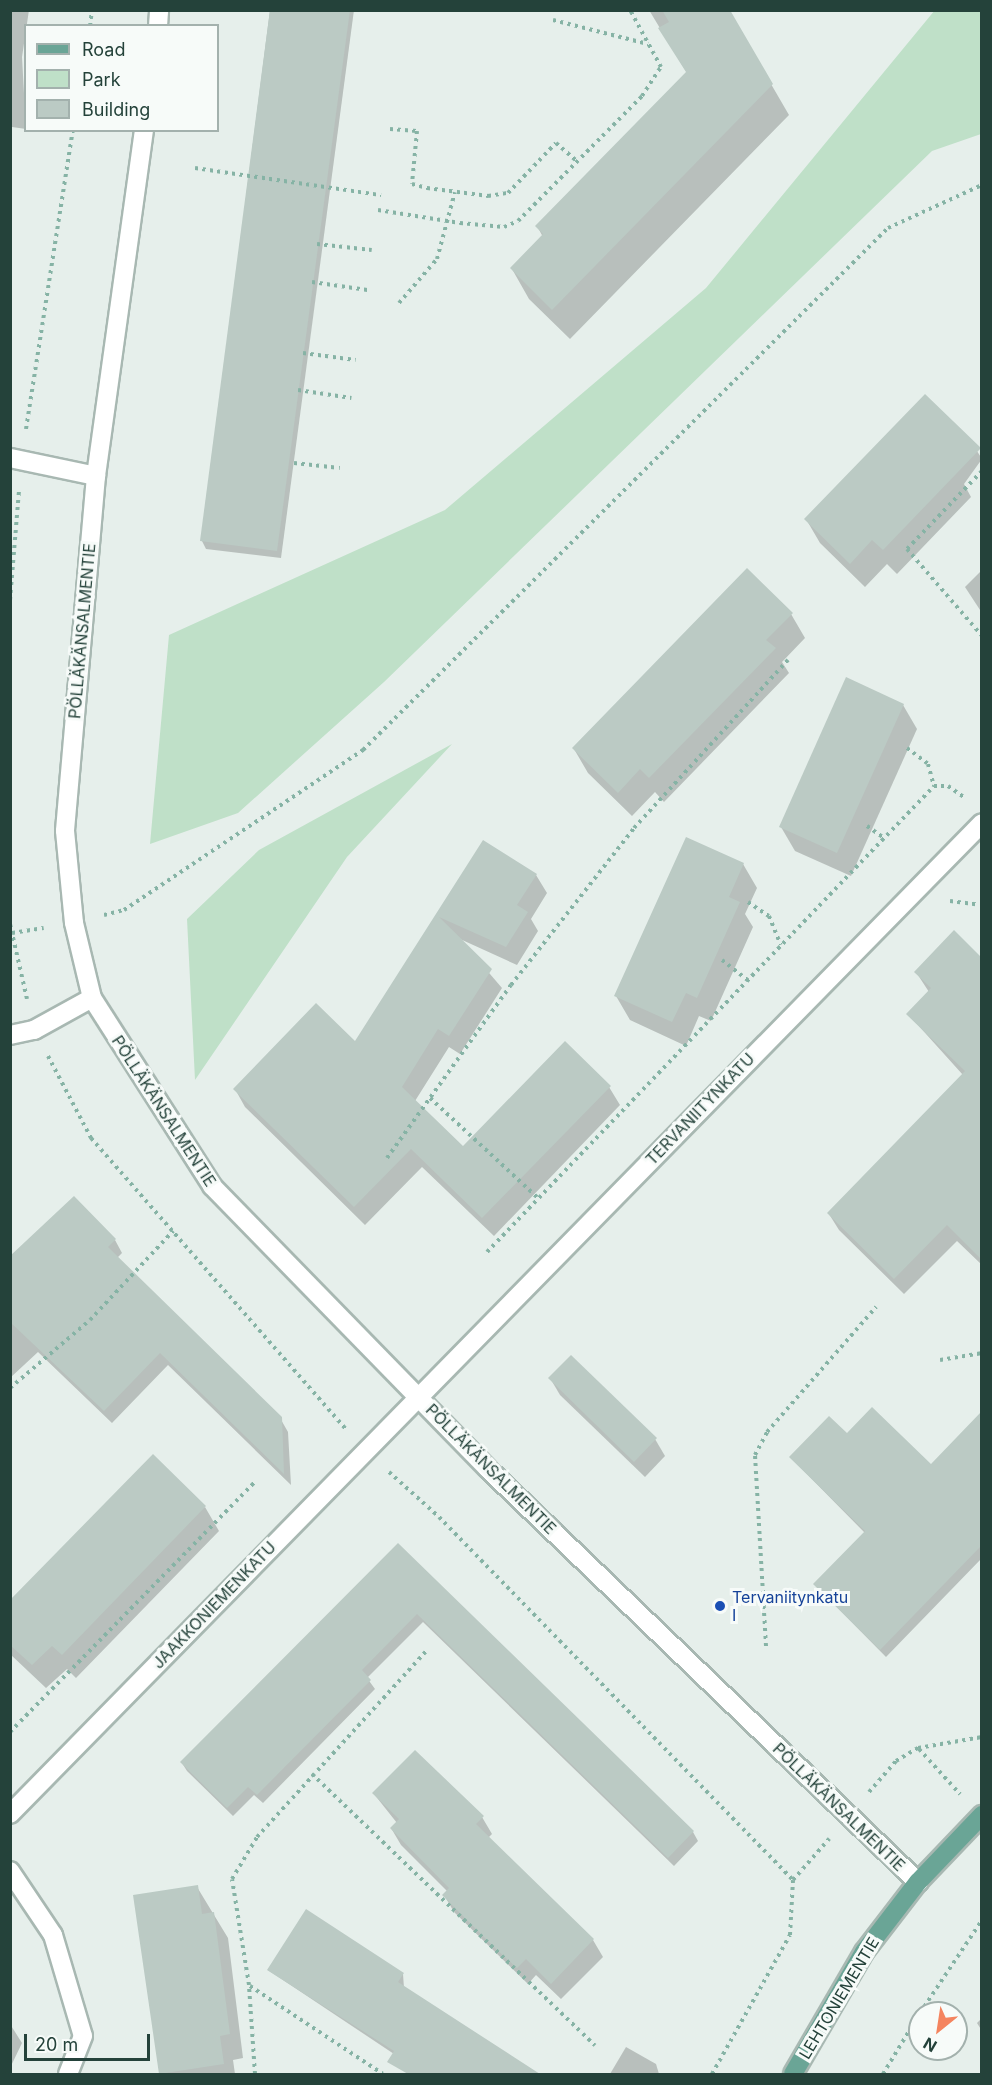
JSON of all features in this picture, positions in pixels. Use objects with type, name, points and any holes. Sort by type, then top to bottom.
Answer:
[{"type":"main road","name":"LEHTONIEMENTIE","points":[[793,2074],[864,1952],[918,1882],[981,1815]]},
{"type":"street","name":"PÖLLÄKÄNSALMENTIE","points":[[144,132],[96,476],[65,831],[74,923],[92,998],[212,1186],[487,1468],[918,1882]]},
{"type":"street","points":[[16,459],[96,476]]},
{"type":"street","name":"TERVANIITYNKATU","points":[[418,1395],[981,823]]},
{"type":"street","points":[[10,1035],[34,1030],[92,998]]},
{"type":"street","name":"JAAKKONIEMENKATU","points":[[10,1814],[418,1395]]},
{"type":"street","points":[[10,1871],[53,1935],[83,2036],[68,2074]]},
{"type":"path","points":[[378,210],[448,222],[504,227],[518,221],[642,96],[661,67],[630,10]]},
{"type":"path","points":[[552,20],[648,44]]},
{"type":"path","points":[[390,129],[417,131],[412,184],[454,192],[508,193],[556,143],[577,161]]},
{"type":"path","points":[[10,600],[16,459],[73,132]]},
{"type":"path","points":[[195,168],[381,195]]},
{"type":"path","points":[[12,933],[74,923],[124,910],[363,750],[888,228],[981,186]]},
{"type":"path","points":[[399,303],[428,275],[448,222],[454,192]]},
{"type":"path","points":[[317,244],[372,250]]},
{"type":"path","points":[[312,282],[367,290]]},
{"type":"path","points":[[303,353],[356,360]]},
{"type":"path","points":[[298,390],[351,398]]},
{"type":"path","points":[[294,463],[340,468]]},
{"type":"path","points":[[981,471],[908,549],[981,636]]},
{"type":"path","points":[[387,1158],[429,1098],[634,828],[788,660]]},
{"type":"path","points":[[907,748],[928,764],[934,786]]},
{"type":"path","points":[[487,1252],[934,786],[948,786],[969,802]]},
{"type":"path","points":[[867,826],[884,838]]},
{"type":"path","points":[[748,902],[769,916],[782,945]]},
{"type":"path","points":[[10,924],[34,1030],[91,1137],[364,1450],[439,1517],[793,1881]]},
{"type":"path","points":[[722,960],[748,981]]},
{"type":"path","points":[[429,1098],[539,1198]]},
{"type":"path","points":[[10,1388],[90,1320],[173,1231]]},
{"type":"path","points":[[766,1646],[755,1455],[767,1432],[876,1307]]},
{"type":"path","points":[[940,1360],[981,1353]]},
{"type":"path","points":[[10,1732],[254,1483]]},
{"type":"path","points":[[255,2074],[249,1985],[232,1879],[258,1837],[312,1774],[428,1649]]},
{"type":"path","points":[[712,2074],[790,1935],[793,1881],[896,1761],[918,1748],[981,1737]]},
{"type":"path","points":[[918,1748],[981,1815]]},
{"type":"path","points":[[312,1774],[596,2045]]},
{"type":"path","points":[[928,2001],[981,1920]]},
{"type":"path","points":[[249,1985],[383,2074]]},
{"type":"path","points":[[883,2074],[908,2033]]},
{"type":"green space","points":[[935,10],[981,11],[981,134],[932,151],[384,682],[238,813],[150,844],[169,635],[445,510],[706,288]]},
{"type":"green space","points":[[452,744],[347,857],[195,1080],[187,919],[259,850]]},
{"type":"building","points":[[270,10],[350,10],[277,551],[200,541]]},
{"type":"building","points":[[662,10],[730,10],[773,84],[552,310],[510,268],[543,234],[535,226],[686,72],[658,28],[669,22]]},
{"type":"building","points":[[925,394],[981,448],[883,550],[872,540],[850,564],[804,519]]},
{"type":"building","points":[[747,568],[793,613],[766,640],[776,648],[649,778],[640,769],[618,793],[572,748]]},
{"type":"building","points":[[846,677],[904,704],[837,853],[779,827]]},
{"type":"building","points":[[686,837],[744,863],[729,897],[740,902],[697,998],[686,993],[672,1022],[614,996]]},
{"type":"building","points":[[483,840],[537,874],[517,905],[528,912],[506,947],[439,917],[492,969],[449,1036],[438,1029],[402,1087],[463,1146],[565,1041],[611,1086],[482,1218],[411,1149],[354,1207],[233,1089],[316,1003],[355,1041]]},
{"type":"building","points":[[954,930],[981,957],[981,1259],[947,1225],[894,1279],[827,1213],[965,1071],[906,1014],[931,988],[914,972]]},
{"type":"building","points":[[74,1196],[116,1239],[108,1247],[282,1417],[284,1474],[160,1353],[104,1411],[10,1322],[10,1256]]},
{"type":"building","points":[[571,1355],[657,1438],[634,1462],[548,1378]]},
{"type":"building","points":[[872,1407],[931,1464],[981,1412],[981,1546],[880,1650],[813,1584],[865,1531],[789,1457],[829,1416],[847,1433]]},
{"type":"building","points":[[153,1454],[206,1506],[62,1655],[52,1646],[32,1665],[10,1645],[10,1600]]},
{"type":"building","points":[[398,1543],[694,1831],[668,1858],[417,1614],[362,1670],[371,1680],[257,1795],[248,1787],[227,1808],[180,1762]]},
{"type":"building","points":[[415,1750],[484,1816],[476,1824],[594,1939],[551,1984],[526,1959],[517,1968],[495,1948],[442,1895],[449,1888],[390,1828],[399,1819],[372,1793]]},
{"type":"building","points":[[198,1885],[202,1914],[214,1912],[230,2034],[220,2036],[224,2064],[159,2074],[133,1895]]},
{"type":"building","points":[[306,1909],[404,1973],[398,1982],[540,2074],[408,2074],[387,2062],[394,2051],[267,1970]]},
{"type":"place","name":"Tervaniitynkatu I","points":[[720,1606]]}]
